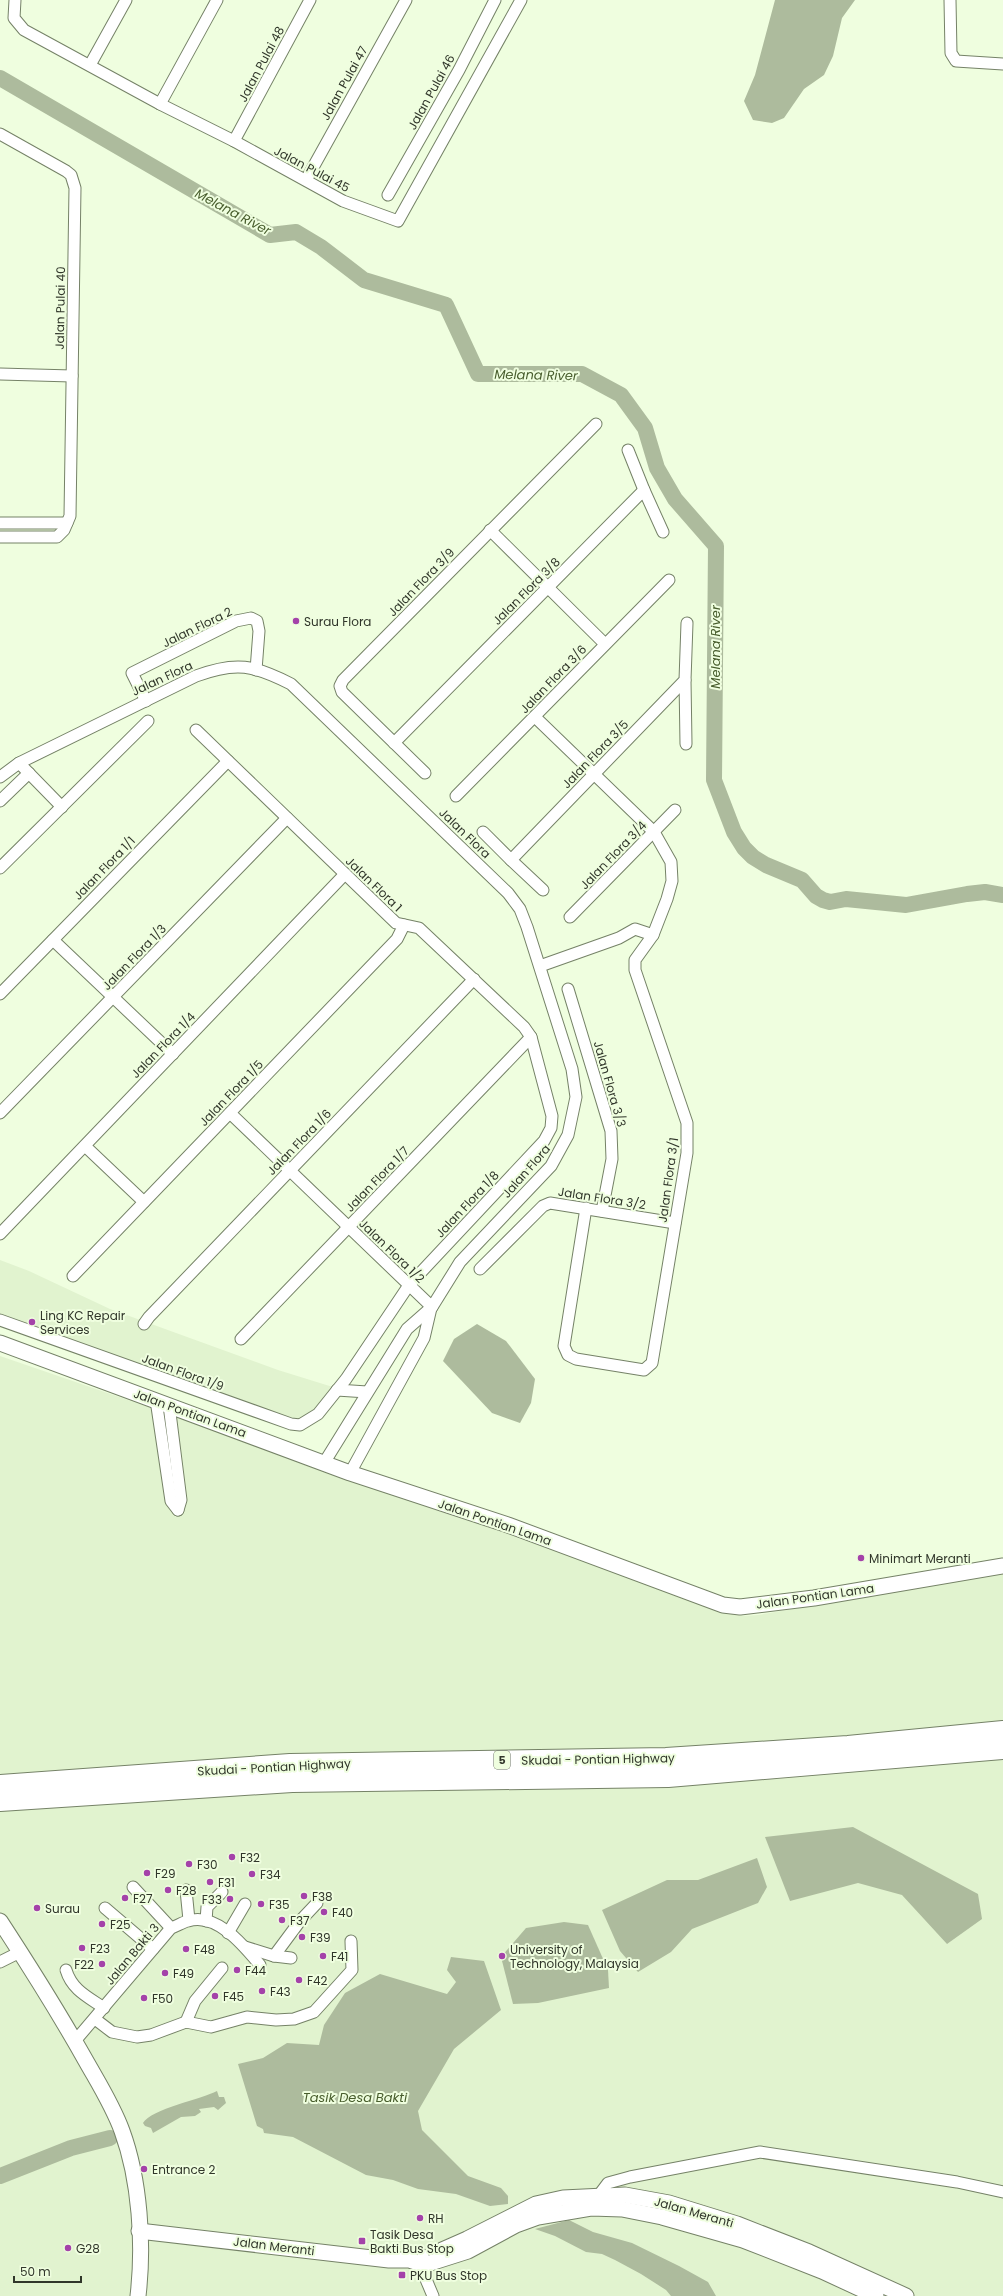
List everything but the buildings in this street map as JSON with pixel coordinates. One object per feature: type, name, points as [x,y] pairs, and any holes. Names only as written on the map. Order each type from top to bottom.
[{"type":"highway","name":"Skudai - Pontian Highway","points":[[0,1784],[290,1764],[666,1758],[848,1746],[1003,1731]]},
{"type":"highway","name":"Skudai - Pontian Highway","points":[[0,1801],[292,1782],[668,1777],[1003,1749]]},
{"type":"street","name":"Jalan Pulai 45","points":[[16,0],[14,18],[24,30],[160,104],[234,141],[342,201],[398,221],[521,0]]},
{"type":"street","points":[[90,65],[126,0]]},
{"type":"street","points":[[160,104],[217,0]]},
{"type":"street","name":"Jalan Pulai 48","points":[[234,141],[310,0]]},
{"type":"street","name":"Jalan Pulai 47","points":[[306,180],[406,0]]},
{"type":"street","name":"Jalan Pulai 46","points":[[388,195],[459,70],[495,0]]},
{"type":"street","points":[[950,0],[951,53],[956,61],[1003,64]]},
{"type":"street","name":"Jalan Pulai 40","points":[[0,134],[66,171],[71,175],[75,188],[70,516],[67,523]]},
{"type":"street","points":[[0,374],[72,376]]},
{"type":"street","points":[[596,424],[490,530],[605,644]]},
{"type":"street","points":[[628,450],[663,532]]},
{"type":"street","name":"Jalan Flora 3/8","points":[[394,743],[644,490]]},
{"type":"street","points":[[0,523],[67,523]]},
{"type":"street","points":[[0,537],[57,537],[67,523]]},
{"type":"street","name":"Jalan Flora 3/9","points":[[425,773],[342,692],[340,686],[343,680],[490,530]]},
{"type":"street","name":"Jalan Flora 3/6","points":[[456,796],[669,580]]},
{"type":"street","name":"Jalan Flora 2","points":[[146,700],[132,673],[236,621],[251,618],[257,621],[259,631],[256,670]]},
{"type":"street","points":[[686,744],[685,680],[688,623]]},
{"type":"street","name":"Jalan Flora","points":[[0,777],[19,763],[196,676],[220,667],[236,666],[272,674],[291,684],[508,893],[520,909],[540,966],[572,1069],[576,1097],[568,1135],[551,1166],[460,1262],[432,1307],[407,1329],[324,1463]]},
{"type":"street","name":"Jalan Flora 3/5","points":[[511,860],[685,680]]},
{"type":"street","name":"Jalan Flora 3/1","points":[[535,717],[654,832],[672,868],[672,881],[667,899],[652,935],[635,960],[635,970],[687,1123],[687,1153],[652,1363],[644,1370],[576,1359],[568,1355],[564,1346],[586,1208]]},
{"type":"street","points":[[0,868],[148,721]]},
{"type":"street","name":"Jalan Flora 1","points":[[196,730],[396,923],[419,928],[524,1028],[531,1037],[552,1116],[550,1128],[544,1141]]},
{"type":"street","name":"Jalan Flora 1/1","points":[[0,994],[228,761]]},
{"type":"street","points":[[19,763],[62,806]]},
{"type":"street","points":[[0,801],[29,773]]},
{"type":"street","name":"Jalan Flora 3/4","points":[[570,917],[675,810]]},
{"type":"street","name":"Jalan Flora 1/3","points":[[0,1113],[287,818]]},
{"type":"street","points":[[483,832],[543,890]]},
{"type":"street","name":"Jalan Flora 1/4","points":[[0,1234],[345,874]]},
{"type":"street","name":"Jalan Flora 1/5","points":[[73,1276],[397,939],[404,925]]},
{"type":"street","points":[[540,966],[619,938],[636,929],[652,935]]},
{"type":"street","points":[[53,940],[173,1054]]},
{"type":"street","name":"Jalan Flora 1/6","points":[[144,1324],[290,1170],[474,980]]},
{"type":"street","name":"Jalan Flora 3/3","points":[[568,989],[611,1131],[612,1159],[602,1211]]},
{"type":"street","name":"Jalan Flora 1/7","points":[[241,1338],[531,1037]]},
{"type":"street","name":"Jalan Flora 1/2","points":[[230,1113],[432,1307]]},
{"type":"street","name":"Jalan Flora 1/8","points":[[342,1391],[409,1285],[544,1141]]},
{"type":"street","points":[[85,1146],[144,1202]]},
{"type":"street","name":"Jalan Flora 3/2","points":[[480,1269],[543,1206],[550,1202],[675,1223]]},
{"type":"street","name":"Jalan Flora","points":[[350,1473],[424,1338],[432,1307]]},
{"type":"street","name":"Jalan Flora 1/9","points":[[0,1320],[291,1424],[300,1425],[318,1414],[342,1391]]},
{"type":"street","name":"Jalan Pontian Lama","points":[[0,1343],[350,1473],[508,1525],[723,1606],[740,1607],[814,1598],[1003,1566]]},
{"type":"street","points":[[342,1391],[367,1392]]},
{"type":"street","points":[[342,1391],[352,1401],[351,1418]]},
{"type":"street","points":[[162,1403],[180,1500],[178,1510],[172,1501],[162,1403]]},
{"type":"street","points":[[133,1887],[171,1928]]},
{"type":"street","points":[[186,1890],[190,1920]]},
{"type":"street","points":[[206,1921],[207,1908],[222,1892]]},
{"type":"street","points":[[228,1933],[245,1904]]},
{"type":"street","points":[[274,1956],[300,1921],[317,1904]]},
{"type":"street","points":[[105,1908],[153,1950]]},
{"type":"street","name":"Jalan Bakti 3","points":[[74,2041],[95,2019],[171,1928],[190,1920],[206,1921],[220,1926],[244,1947],[260,1965]]},
{"type":"street","points":[[0,1921],[74,2041],[117,2117],[128,2150],[136,2183],[139,2231],[138,2296]]},
{"type":"street","points":[[95,2019],[112,2032],[137,2037],[151,2036],[186,2022],[211,2027],[247,2017],[276,2020],[294,2019],[314,2012],[352,1970],[351,1941]]},
{"type":"street","points":[[244,1947],[274,1956],[291,1958]]},
{"type":"street","points":[[0,1962],[20,1952]]},
{"type":"street","points":[[186,2022],[195,2001],[222,1968]]},
{"type":"street","points":[[66,1970],[69,1980],[77,1990],[104,2008]]},
{"type":"street","points":[[599,2196],[608,2184],[630,2177],[760,2152],[957,2182],[1003,2192]]},
{"type":"street","name":"Jalan Meranti","points":[[423,2260],[530,2206],[563,2198],[625,2195],[658,2200],[737,2224],[809,2252],[906,2296]]},
{"type":"street","name":"Jalan Meranti","points":[[139,2231],[409,2260],[423,2260],[468,2251],[516,2225],[538,2217],[591,2208],[622,2209],[662,2217],[743,2240],[822,2271],[876,2296]]},
{"type":"street","points":[[423,2260],[428,2286],[434,2296]]},
{"type":"shaded area","points":[[0,1260],[29,1271],[110,1309],[278,1370],[336,1388],[301,1428],[0,1323]]},
{"type":"shaded area","name":"University of Technology, Malaysia","points":[[0,1356],[547,1544],[723,1612],[743,1616],[758,1615],[1003,1573],[1003,2296],[0,2296]]},
{"type":"water","points":[[775,0],[855,0],[842,18],[833,56],[824,75],[804,89],[784,118],[772,123],[753,120],[744,101],[755,75]]},
{"type":"water","points":[[477,1324],[506,1341],[535,1379],[531,1403],[520,1423],[492,1413],[443,1361],[454,1339]]},
{"type":"water","points":[[853,1827],[978,1894],[982,1919],[947,1944],[902,1895],[858,1883],[790,1901],[765,1837]]},
{"type":"water","points":[[757,1858],[767,1887],[758,1903],[692,1929],[671,1952],[638,1972],[620,1951],[602,1910],[667,1880],[698,1880]]},
{"type":"water","points":[[564,1922],[588,1925],[608,1970],[609,1988],[538,2003],[513,2004],[501,1957],[526,1928]]},
{"type":"water","name":"Tasik Desa Bakti","points":[[451,1957],[484,1961],[501,2010],[454,2049],[418,2111],[422,2130],[468,2176],[501,2188],[508,2196],[508,2204],[490,2206],[456,2194],[418,2189],[393,2180],[366,2175],[293,2137],[264,2133],[263,2129],[257,2126],[238,2064],[263,2058],[287,2043],[319,2045],[324,2025],[345,1993],[380,1974],[447,1994],[456,1982],[447,1970]]},
{"type":"water","points":[[217,2091],[219,2097],[224,2097],[226,2103],[218,2110],[214,2107],[199,2109],[201,2112],[195,2116],[181,2117],[153,2133],[151,2128],[145,2126],[143,2123],[156,2113]]},
{"type":"water","points":[[569,2220],[593,2232],[632,2243],[679,2266],[708,2282],[716,2296],[671,2296],[666,2290],[615,2260],[602,2254],[586,2252],[555,2236],[535,2229]]},
{"type":"waterway","name":"Melana River","points":[[0,78],[270,235],[296,232],[321,247],[364,280],[446,305],[478,374],[582,374],[621,395],[645,428],[657,468],[675,499],[716,546],[714,780],[734,832],[744,848],[753,857],[766,865],[802,880],[816,896],[830,902],[846,899],[906,905],[985,892],[1003,895]]},
{"type":"waterway","points":[[0,2176],[71,2148],[110,2138]]},
{"type":"place","name":"Surau Flora","points":[[296,621]]},
{"type":"place","name":"Ling KC Repair Services","points":[[32,1322]]},
{"type":"place","name":"Minimart Meranti","points":[[861,1558]]},
{"type":"place","name":"F32","points":[[232,1857]]},
{"type":"place","name":"F30","points":[[189,1864]]},
{"type":"place","name":"F29","points":[[147,1873]]},
{"type":"place","name":"F34","points":[[252,1874]]},
{"type":"place","name":"F31","points":[[210,1882]]},
{"type":"place","name":"F28","points":[[168,1890]]},
{"type":"place","name":"F38","points":[[304,1896]]},
{"type":"place","name":"F27","points":[[125,1898]]},
{"type":"place","name":"F33","points":[[230,1899]]},
{"type":"place","name":"F35","points":[[261,1904]]},
{"type":"place","name":"Surau","points":[[37,1908]]},
{"type":"place","name":"F40","points":[[324,1912]]},
{"type":"place","name":"F37","points":[[282,1920]]},
{"type":"place","name":"F25","points":[[102,1924]]},
{"type":"place","name":"F39","points":[[302,1937]]},
{"type":"place","name":"F23","points":[[82,1948]]},
{"type":"place","name":"F48","points":[[186,1949]]},
{"type":"place","name":"F41","points":[[323,1956]]},
{"type":"place","name":"University of Technology, Malaysia","points":[[502,1956]]},
{"type":"place","name":"F22","points":[[102,1964]]},
{"type":"place","name":"F44","points":[[237,1970]]},
{"type":"place","name":"F49","points":[[165,1973]]},
{"type":"place","name":"F42","points":[[299,1980]]},
{"type":"place","name":"F43","points":[[262,1991]]},
{"type":"place","name":"F45","points":[[215,1996]]},
{"type":"place","name":"F50","points":[[144,1998]]},
{"type":"place","name":"Entrance 2","points":[[144,2169]]},
{"type":"place","name":"RH","points":[[420,2218]]},
{"type":"place","name":"Tasik Desa Bakti Bus Stop","points":[[362,2241]]},
{"type":"place","name":"G28","points":[[68,2248]]},
{"type":"place","name":"PKU Bus Stop","points":[[402,2275]]}]
